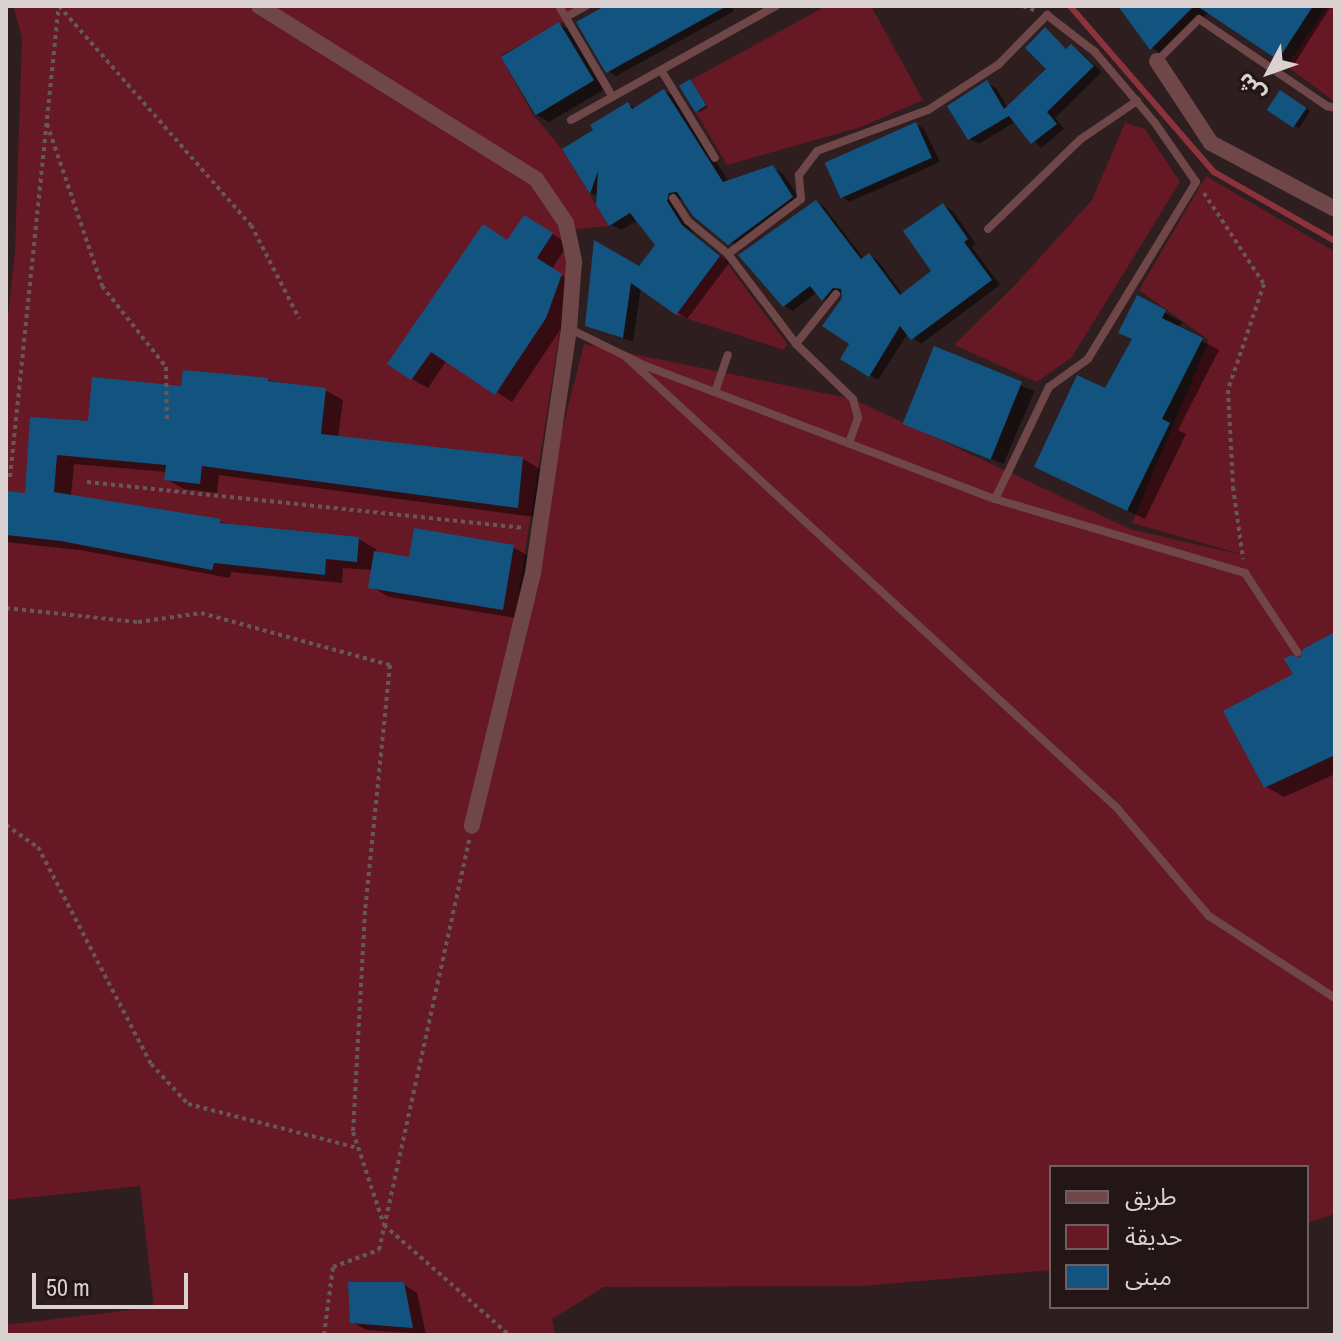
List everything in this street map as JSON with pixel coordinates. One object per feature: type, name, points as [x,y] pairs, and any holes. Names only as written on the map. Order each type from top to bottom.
[{"type":"street","points":[[259,6],[536,179],[566,223],[574,262],[569,329],[540,530],[533,573],[472,826]]},
{"type":"street","points":[[1157,61],[1211,143],[1335,209]]},
{"type":"lane","points":[[559,6],[612,96]]},
{"type":"lane","points":[[566,17],[586,6]]},
{"type":"lane","points":[[571,120],[776,6]]},
{"type":"lane","points":[[728,254],[801,199],[799,175],[817,151],[928,110],[999,64],[1047,15],[1095,52],[1137,101],[1196,182],[1088,359],[1049,387],[995,499]]},
{"type":"lane","points":[[1157,61],[1199,19],[1327,106],[1335,108]]},
{"type":"lane","points":[[661,70],[715,158]]},
{"type":"lane","points":[[988,229],[1081,139],[1137,101]]},
{"type":"lane","points":[[673,198],[688,221],[728,254],[796,344],[853,399],[858,418],[849,443]]},
{"type":"lane","points":[[796,344],[836,294]]},
{"type":"lane","points":[[569,329],[625,356],[715,392],[995,499],[1245,573],[1297,652]]},
{"type":"lane","points":[[715,392],[728,355]]},
{"type":"lane","points":[[625,356],[1117,808],[1209,916],[1335,998]]},
{"type":"path","points":[[10,477],[59,6]]},
{"type":"path","points":[[59,6],[251,225],[299,318]]},
{"type":"path","points":[[47,122],[102,286],[166,367],[167,419]]},
{"type":"path","points":[[1196,182],[1264,284],[1228,390],[1233,487],[1245,573]]},
{"type":"path","points":[[87,482],[540,530]]},
{"type":"path","points":[[6,608],[138,622],[201,613],[390,665],[365,911],[353,1132],[384,1225],[509,1335]]},
{"type":"path","points":[[6,825],[38,847],[151,1064],[188,1104],[358,1148]]},
{"type":"path","points":[[324,1335],[333,1267],[379,1250],[472,826]]},
{"type":"green space","points":[[13,6],[593,6],[500,56],[534,116],[562,149],[609,226],[576,229],[516,610],[584,344],[853,399],[1130,529],[1247,556],[1132,523],[1209,340],[1139,290],[1206,176],[1335,252],[1335,1214],[1309,1222],[1309,1165],[1049,1165],[1049,1270],[863,1286],[604,1287],[552,1319],[555,1335],[6,1335],[6,1325],[154,1307],[140,1186],[6,1200],[6,335],[15,251],[22,37]]},
{"type":"green space","points":[[826,6],[871,6],[923,100],[861,127],[727,165],[680,86]]},
{"type":"green space","points":[[1327,6],[1335,6],[1335,102],[1287,66]]},
{"type":"green space","points":[[1125,123],[1145,129],[1180,182],[1072,357],[1037,382],[954,345],[1015,285],[1092,200]]},
{"type":"green space","points":[[721,255],[787,344],[784,350],[676,315]]},
{"type":"building","points":[[605,6],[727,6],[606,73],[576,22]]},
{"type":"building","points":[[1118,6],[1194,6],[1150,50]]},
{"type":"building","points":[[1197,6],[1313,6],[1278,60]]},
{"type":"building","points":[[559,22],[594,80],[536,115],[501,57]]},
{"type":"building","points":[[1045,27],[1066,49],[1071,44],[1094,66],[1047,112],[1057,124],[1031,144],[1009,116],[968,140],[947,106],[987,80],[1004,109],[1046,69],[1025,48]]},
{"type":"building","points":[[690,79],[706,105],[695,112],[679,86]]},
{"type":"building","points":[[664,89],[723,182],[773,165],[793,197],[728,245],[693,216],[677,192],[669,193],[667,201],[682,225],[720,256],[676,315],[631,283],[623,338],[585,326],[594,240],[639,266],[655,245],[630,213],[609,226],[596,205],[598,171],[590,194],[562,149],[593,130],[590,125],[628,102],[632,109]]},
{"type":"building","points":[[1280,90],[1307,108],[1293,128],[1267,110]]},
{"type":"building","points":[[916,122],[932,158],[841,198],[825,163]]},
{"type":"building","points":[[816,200],[861,259],[869,253],[900,295],[931,271],[903,231],[943,203],[968,239],[964,242],[992,280],[911,340],[900,326],[869,377],[840,359],[849,344],[822,326],[842,298],[841,289],[833,288],[822,301],[810,286],[783,307],[738,255]]},
{"type":"building","points":[[524,215],[553,233],[537,258],[562,274],[546,318],[495,395],[431,352],[411,380],[387,364],[483,224],[507,240]]},
{"type":"building","points":[[1137,295],[1166,310],[1162,318],[1203,338],[1162,419],[1170,423],[1127,511],[1034,467],[1077,375],[1105,388],[1132,339],[1118,333]]},
{"type":"building","points":[[934,346],[1022,382],[991,459],[903,424]]},
{"type":"building","points":[[183,370],[268,378],[268,381],[326,388],[321,434],[523,457],[518,508],[202,466],[200,484],[164,480],[166,465],[57,455],[54,492],[221,519],[220,523],[359,537],[357,562],[326,559],[325,575],[214,563],[212,570],[61,541],[6,535],[6,491],[25,493],[30,417],[88,421],[92,377],[181,386]]},
{"type":"building","points":[[414,528],[514,545],[503,610],[368,588],[374,551],[409,557]]},
{"type":"building","points":[[1335,632],[1335,755],[1264,788],[1223,711],[1293,674],[1284,659],[1291,655],[1300,658],[1303,649]]},
{"type":"building","points":[[348,1282],[404,1282],[413,1328],[350,1323]]},
{"type":"waterway","points":[[1070,6],[1214,172],[1335,241]]}]
